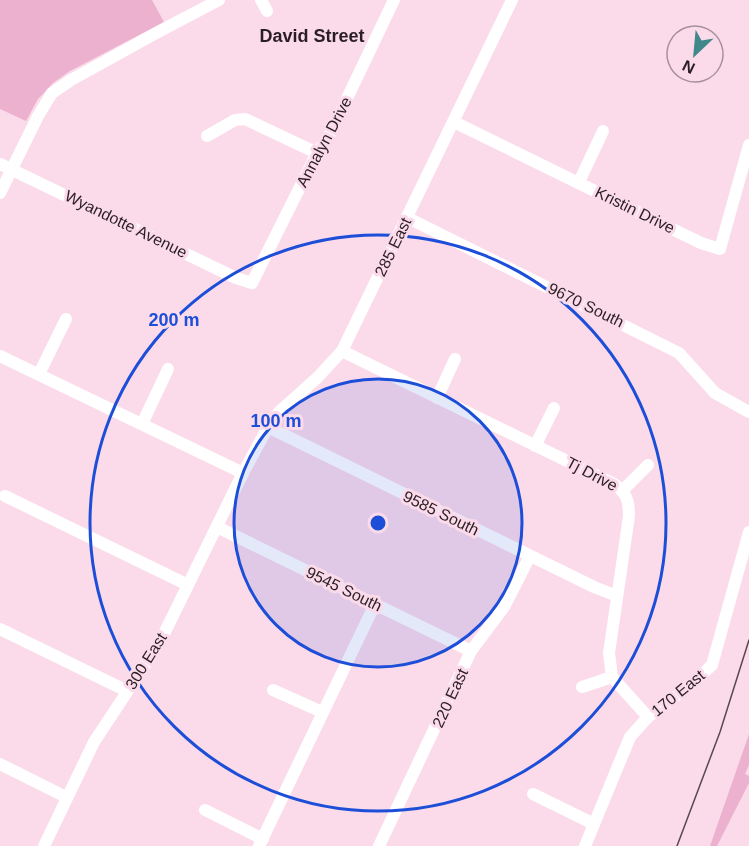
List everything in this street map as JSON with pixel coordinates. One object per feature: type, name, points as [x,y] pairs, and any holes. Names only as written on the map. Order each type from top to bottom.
[{"type":"street","points":[[0,193],[6,167],[52,93],[71,80],[219,0]]},
{"type":"street","name":"Annalyn Drive","points":[[252,283],[317,153],[330,134],[394,0]]},
{"type":"street","name":"285 East","points":[[243,473],[268,427],[279,412],[342,351],[512,0]]},
{"type":"street","points":[[207,136],[235,120],[245,119],[317,153]]},
{"type":"street","name":"Kristin Drive","points":[[454,122],[701,243],[720,249],[749,145]]},
{"type":"street","points":[[579,182],[603,130]]},
{"type":"street","name":"Wyandotte Avenue","points":[[6,167],[236,278],[252,283]]},
{"type":"street","name":"9670 South","points":[[408,218],[679,353],[715,393],[749,412]]},
{"type":"street","points":[[39,374],[66,319]]},
{"type":"street","name":"Tj Drive","points":[[342,351],[623,490],[629,500],[629,516],[609,653],[612,677]]},
{"type":"street","points":[[0,356],[243,473]]},
{"type":"street","points":[[437,398],[455,359]]},
{"type":"street","points":[[142,424],[168,369]]},
{"type":"street","points":[[535,446],[554,408]]},
{"type":"street","name":"9585 South","points":[[268,427],[594,587],[617,596]]},
{"type":"street","points":[[623,490],[648,465]]},
{"type":"street","name":"300 East","points":[[44,846],[94,742],[160,642],[243,473]]},
{"type":"street","points":[[6,496],[188,585]]},
{"type":"street","name":"9545 South","points":[[217,527],[471,651]]},
{"type":"street","name":"170 East","points":[[585,846],[630,736],[648,717],[693,684],[712,665],[749,532]]},
{"type":"street","name":"220 East","points":[[379,846],[471,651],[504,607],[530,556]]},
{"type":"street","points":[[204,810],[261,843],[375,604]]},
{"type":"street","points":[[0,629],[127,691]]},
{"type":"street","points":[[582,687],[612,677],[648,717]]},
{"type":"street","points":[[273,690],[322,712]]},
{"type":"street","points":[[0,764],[66,797]]},
{"type":"street","points":[[533,794],[594,824]]},
{"type":"shaded area","points":[[0,0],[152,0],[164,22],[70,71],[53,83],[38,99],[26,121],[0,109]]},
{"type":"shaded area","points":[[749,734],[749,765],[745,774],[749,776],[749,783],[717,846],[710,846]]},
{"type":"tram line","points":[[677,846],[720,732],[749,640]]},
{"type":"district","name":"David Street","points":[[312,36]]}]
